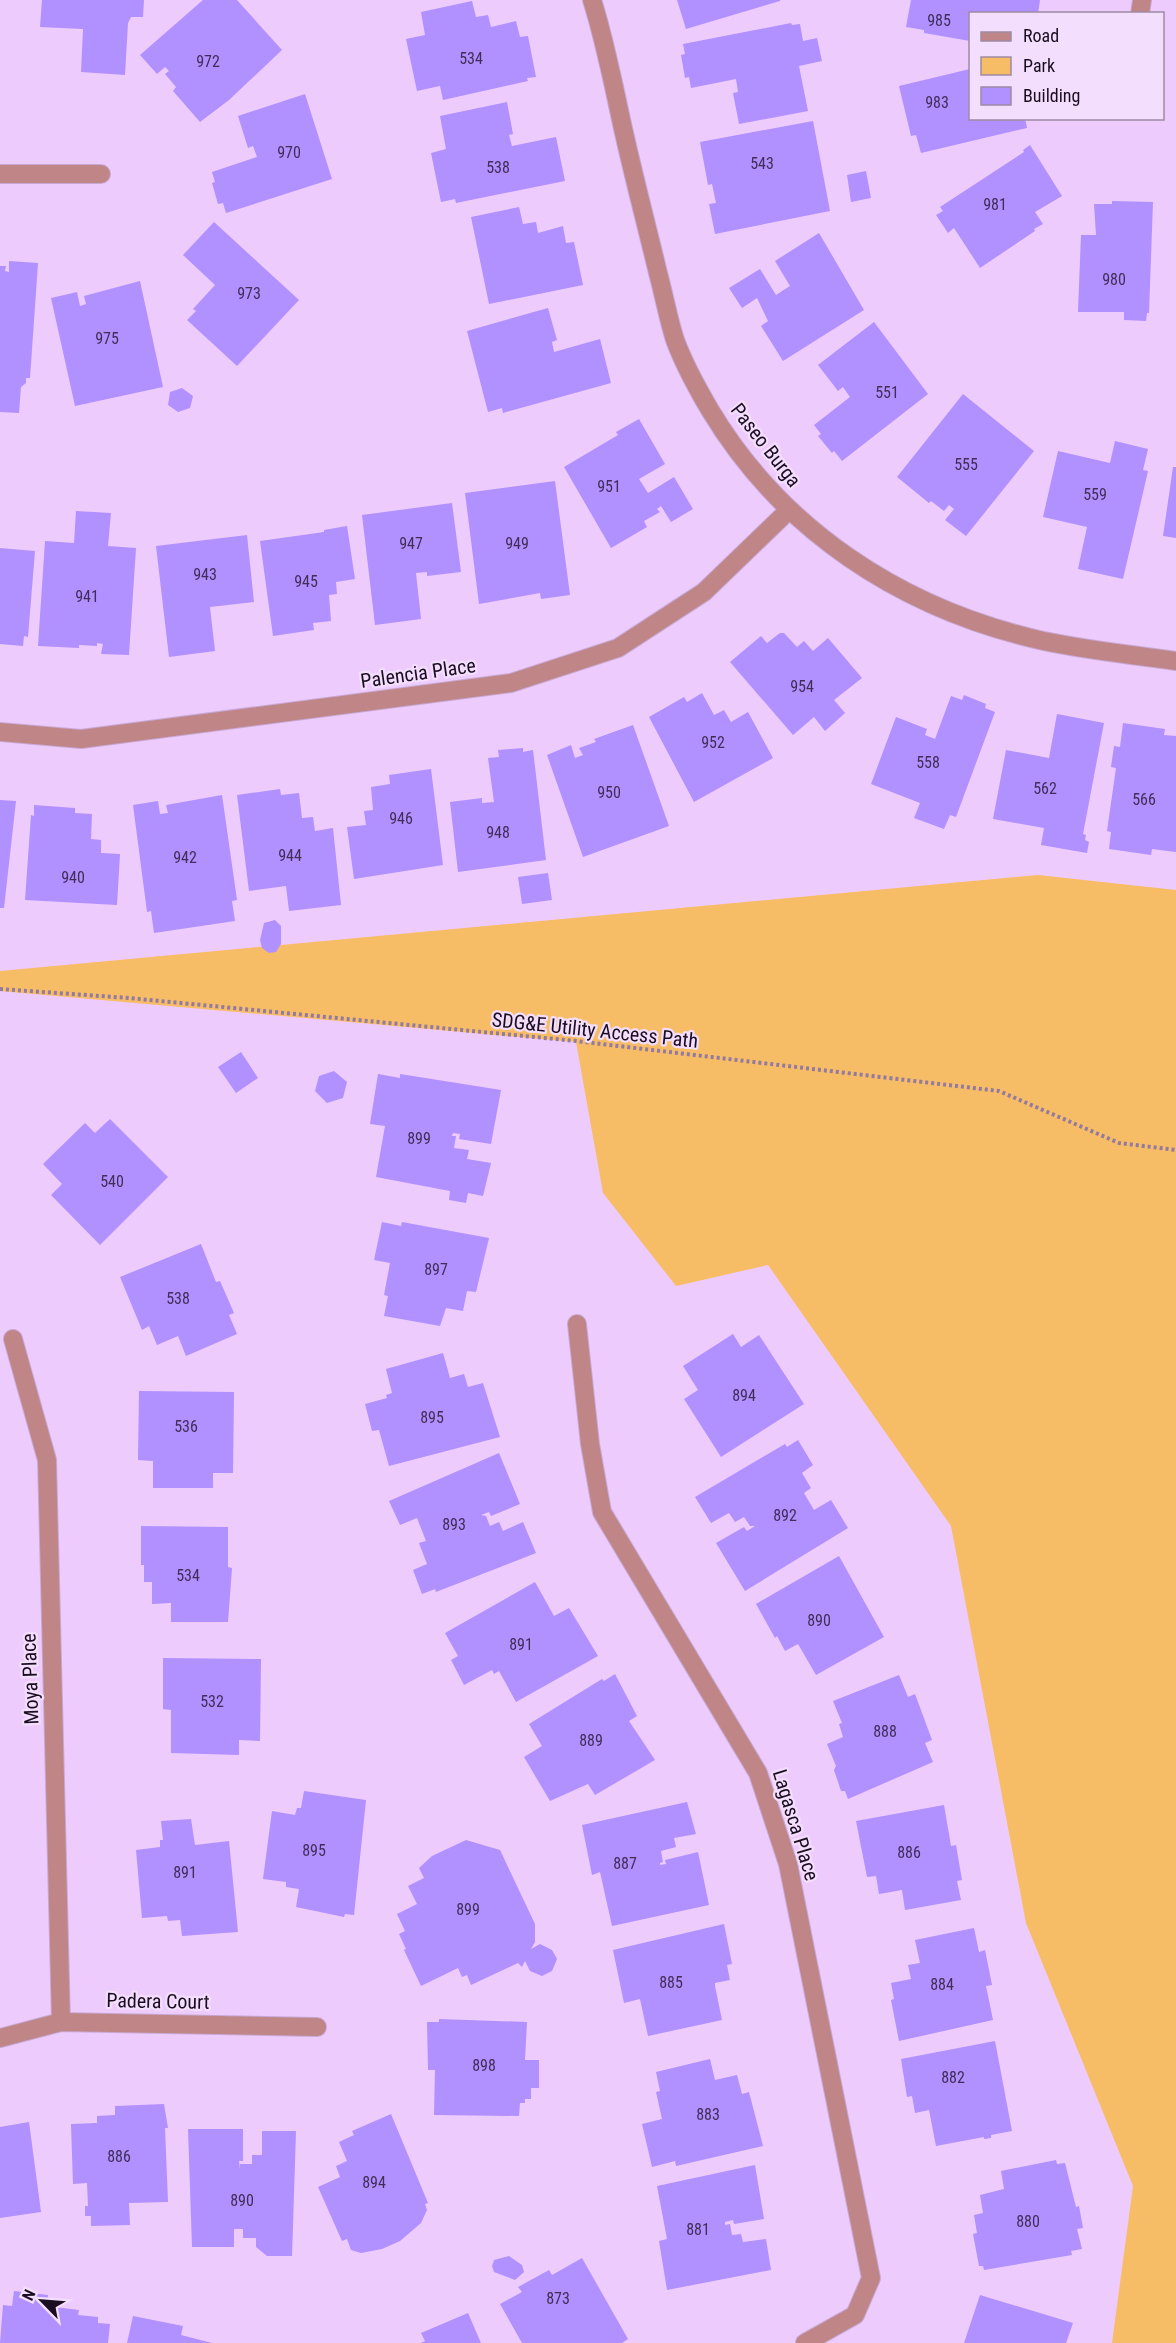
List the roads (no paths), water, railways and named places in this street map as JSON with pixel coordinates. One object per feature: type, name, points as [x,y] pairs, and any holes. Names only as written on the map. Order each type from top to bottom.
[{"type":"street","name":"Paseo Burga","points":[[592,0],[604,39],[675,340],[696,387],[723,431],[754,472],[789,510],[828,544],[890,585],[966,619],[1036,640],[1176,661]]},
{"type":"street","points":[[0,174],[101,174]]},
{"type":"street","name":"Palencia Place","points":[[0,732],[81,739],[511,683],[618,648],[704,592],[789,510]]},
{"type":"street","name":"Lagasca Place","points":[[577,1324],[590,1444],[602,1512],[758,1773],[788,1864],[871,2277],[855,2315],[805,2343]]},
{"type":"street","name":"Moya Place","points":[[13,1339],[47,1460],[61,2022]]},
{"type":"street","name":"Padera Court","points":[[0,2038],[61,2022],[317,2027]]}]
